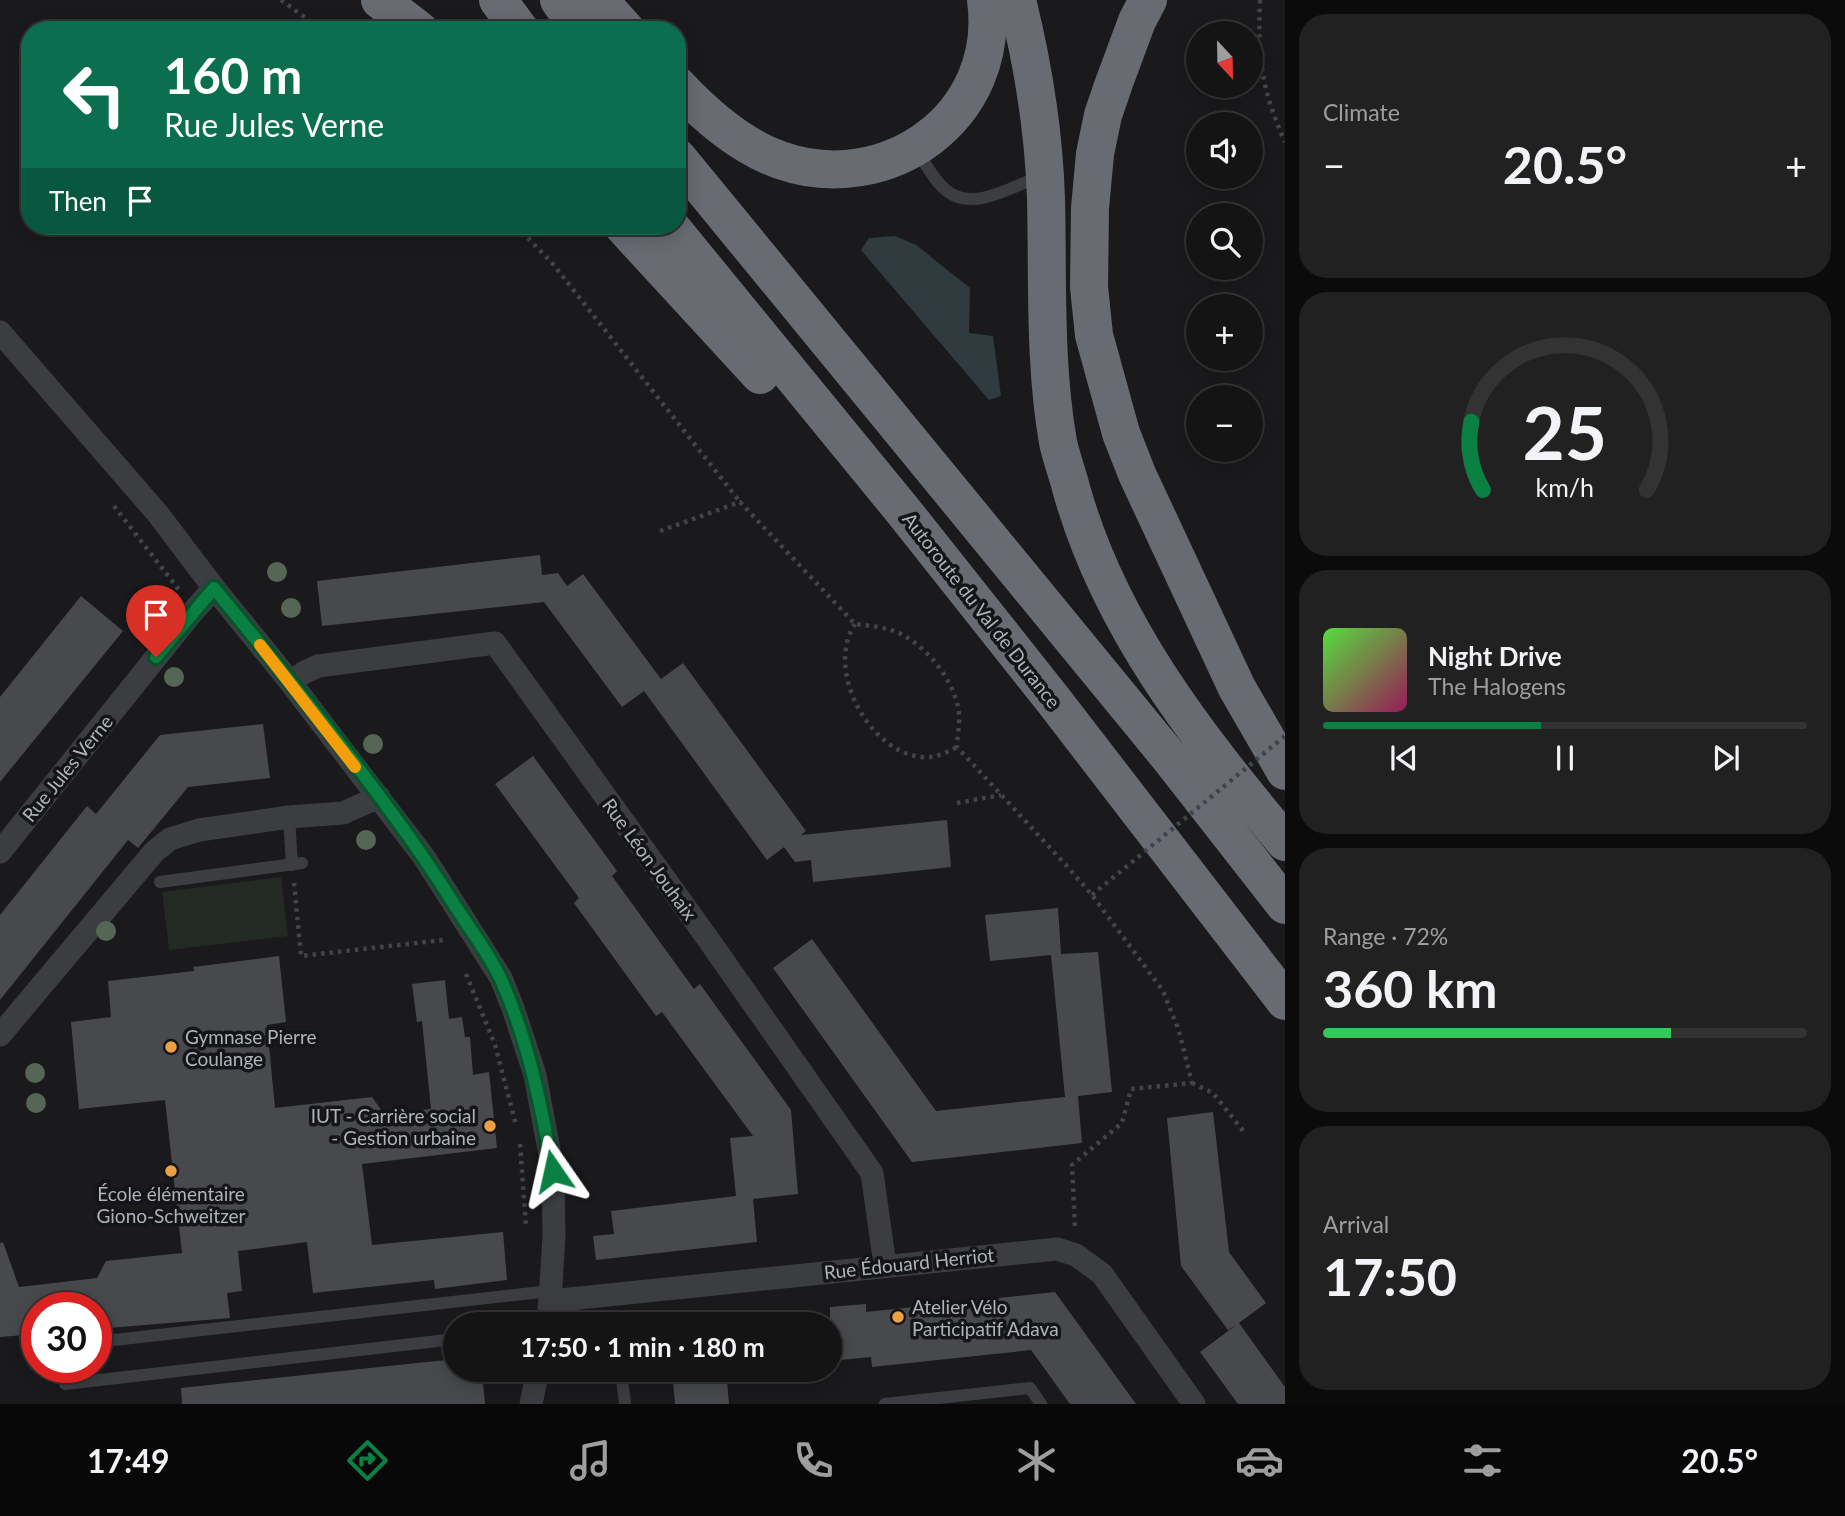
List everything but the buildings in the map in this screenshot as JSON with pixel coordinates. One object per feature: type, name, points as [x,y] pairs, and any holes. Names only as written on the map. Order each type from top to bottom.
[{"type":"highway","points":[[380,0],[407,21]]},
{"type":"highway","points":[[498,0],[513,21]]},
{"type":"highway","points":[[559,0],[574,21]]},
{"type":"highway","points":[[599,0],[618,21]]},
{"type":"highway","points":[[686,94],[728,131],[780,160],[833,170],[882,162],[915,148],[945,126],[959,110],[975,82],[988,37],[986,0]]},
{"type":"highway","points":[[1017,0],[1034,78],[1044,174],[1049,361],[1058,443],[1075,503],[1094,559],[1128,626],[1167,690],[1218,761],[1285,842]]},
{"type":"highway","points":[[1148,0],[1114,83],[1095,154],[1090,208],[1089,287],[1094,335],[1121,433],[1137,474],[1237,688],[1285,771]]},
{"type":"highway","points":[[686,168],[1170,758],[1285,905]]},
{"type":"highway","points":[[631,235],[754,369],[863,494],[1054,701]]},
{"type":"highway","name":"Autoroute du Val de Durance","points":[[677,235],[905,512],[1285,1001]]},
{"type":"street","points":[[0,332],[158,514],[291,683],[424,857],[501,978],[535,1075],[553,1171],[554,1236],[548,1312]]},
{"type":"street","name":"Rue Jules Verne","points":[[0,852],[214,588]]},
{"type":"street","name":"Rue Léon Jouhaix","points":[[291,683],[318,666],[495,643],[716,950],[872,1173],[884,1265]]},
{"type":"street","points":[[0,1035],[154,852],[170,839],[199,830],[289,817],[342,813],[379,797]]},
{"type":"street","name":"Rue Édouard Herriot","points":[[550,1296],[1057,1248],[1076,1255],[1102,1274],[1194,1404]]},
{"type":"street","points":[[531,1404],[536,1382]]},
{"type":"lane","points":[[915,148],[936,180],[947,191],[966,200],[984,198],[1044,174]]},
{"type":"lane","points":[[160,881],[297,864],[289,817]]},
{"type":"lane","points":[[112,1340],[550,1296]]},
{"type":"lane","points":[[65,1384],[443,1340]]},
{"type":"lane","points":[[622,1382],[625,1404]]},
{"type":"lane","points":[[885,1404],[1030,1388],[1041,1404]]},
{"type":"path","points":[[281,0],[310,21]]},
{"type":"path","points":[[1260,0],[1258,52],[1264,85],[1285,142]]},
{"type":"path","points":[[525,235],[553,264],[740,502],[855,624],[880,626],[903,635],[944,674],[959,715],[957,747],[1091,895],[1163,991],[1179,1031],[1192,1083]]},
{"type":"path","points":[[660,531],[740,502]]},
{"type":"path","points":[[855,624],[849,633],[845,665],[855,703],[866,719],[883,738],[903,752],[922,758],[938,756],[957,747]]},
{"type":"path","points":[[1091,895],[1285,736]]},
{"type":"path","points":[[957,803],[1000,795]]},
{"type":"path","points":[[297,864],[301,956],[446,940],[443,929]]},
{"type":"path","points":[[465,972],[495,1045],[516,1128]]},
{"type":"path","points":[[1076,1255],[1072,1165],[1122,1124],[1131,1090],[1192,1083],[1213,1093],[1244,1132]]},
{"type":"path","points":[[519,1139],[527,1237]]},
{"type":"shaded area","points":[[895,236],[916,245],[970,288],[969,333],[993,336],[1001,396],[989,400],[861,250],[869,238]]},
{"type":"shaded area","points":[[281,877],[288,936],[169,950],[162,892]]},
{"type":"slow traffic","points":[[260,645],[355,767]]},
{"type":"place","name":"Gymnase Pierre Coulange","points":[[171,1047]]},
{"type":"place","name":"IUT - Carrière social - Gestion urbaine","points":[[490,1126]]},
{"type":"place","name":"École élémentaire Giono-Schweitzer","points":[[171,1171]]},
{"type":"place","name":"Atelier Vélo Participatif Adava","points":[[898,1317]]},
{"type":"route","points":[[156,657],[214,588],[291,683],[424,857],[501,978],[535,1075],[553,1171]]}]
